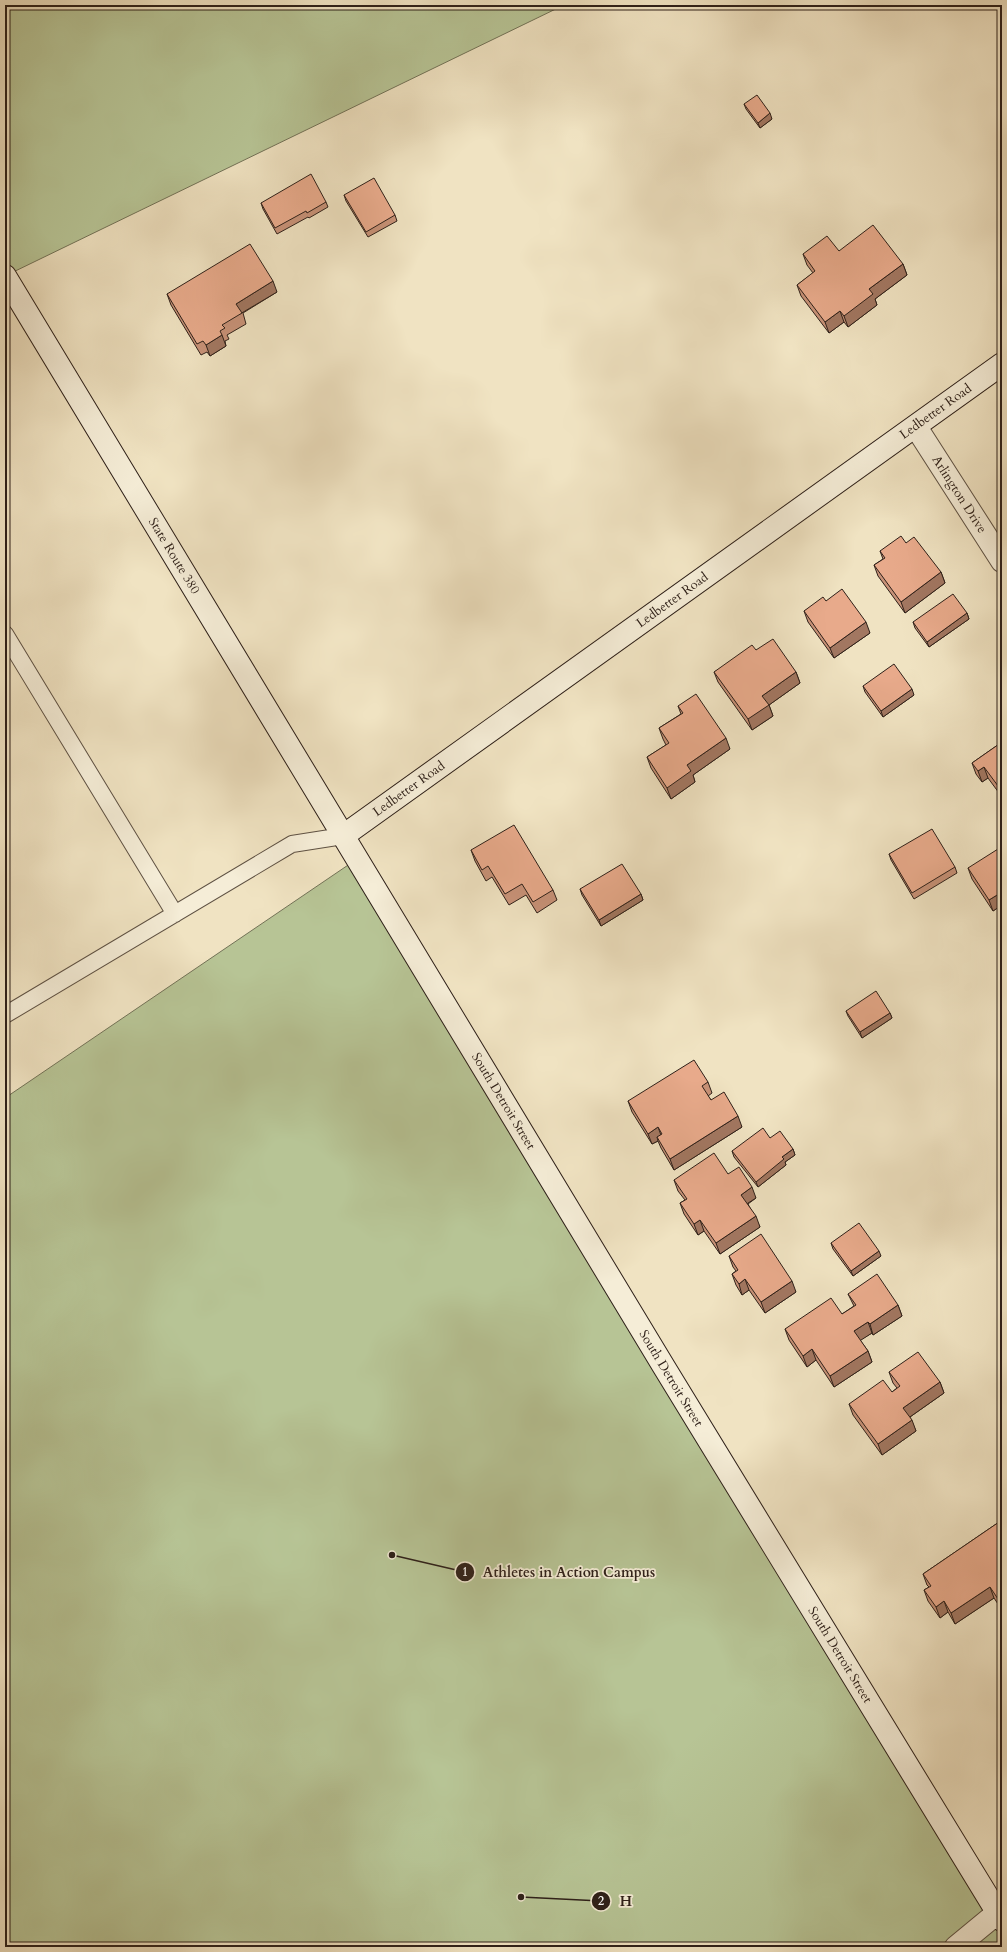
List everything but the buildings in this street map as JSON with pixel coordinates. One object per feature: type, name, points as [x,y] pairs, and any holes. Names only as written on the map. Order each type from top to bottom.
[{"type":"main road","name":"State Route 380","points":[[5,276],[343,836]]},
{"type":"main road","name":"Ledbetter Road","points":[[343,836],[1002,364]]},
{"type":"main road","name":"Arlington Drive","points":[[916,427],[1002,561]]},
{"type":"main road","name":"South Detroit Street","points":[[343,836],[1000,1913]]},
{"type":"main road","points":[[956,1947],[1000,1913]]},
{"type":"lane","points":[[5,634],[175,914]]},
{"type":"lane","points":[[5,1015],[292,844],[343,836]]},
{"type":"green space","points":[[5,5],[564,5],[5,276]]},
{"type":"green space","points":[[357,859],[1002,1920],[1002,1947],[5,1947],[5,1098]]},
{"type":"place","name":"Athletes in Action Campus","points":[[392,1555]]},
{"type":"place","name":"H","points":[[521,1897]]}]
